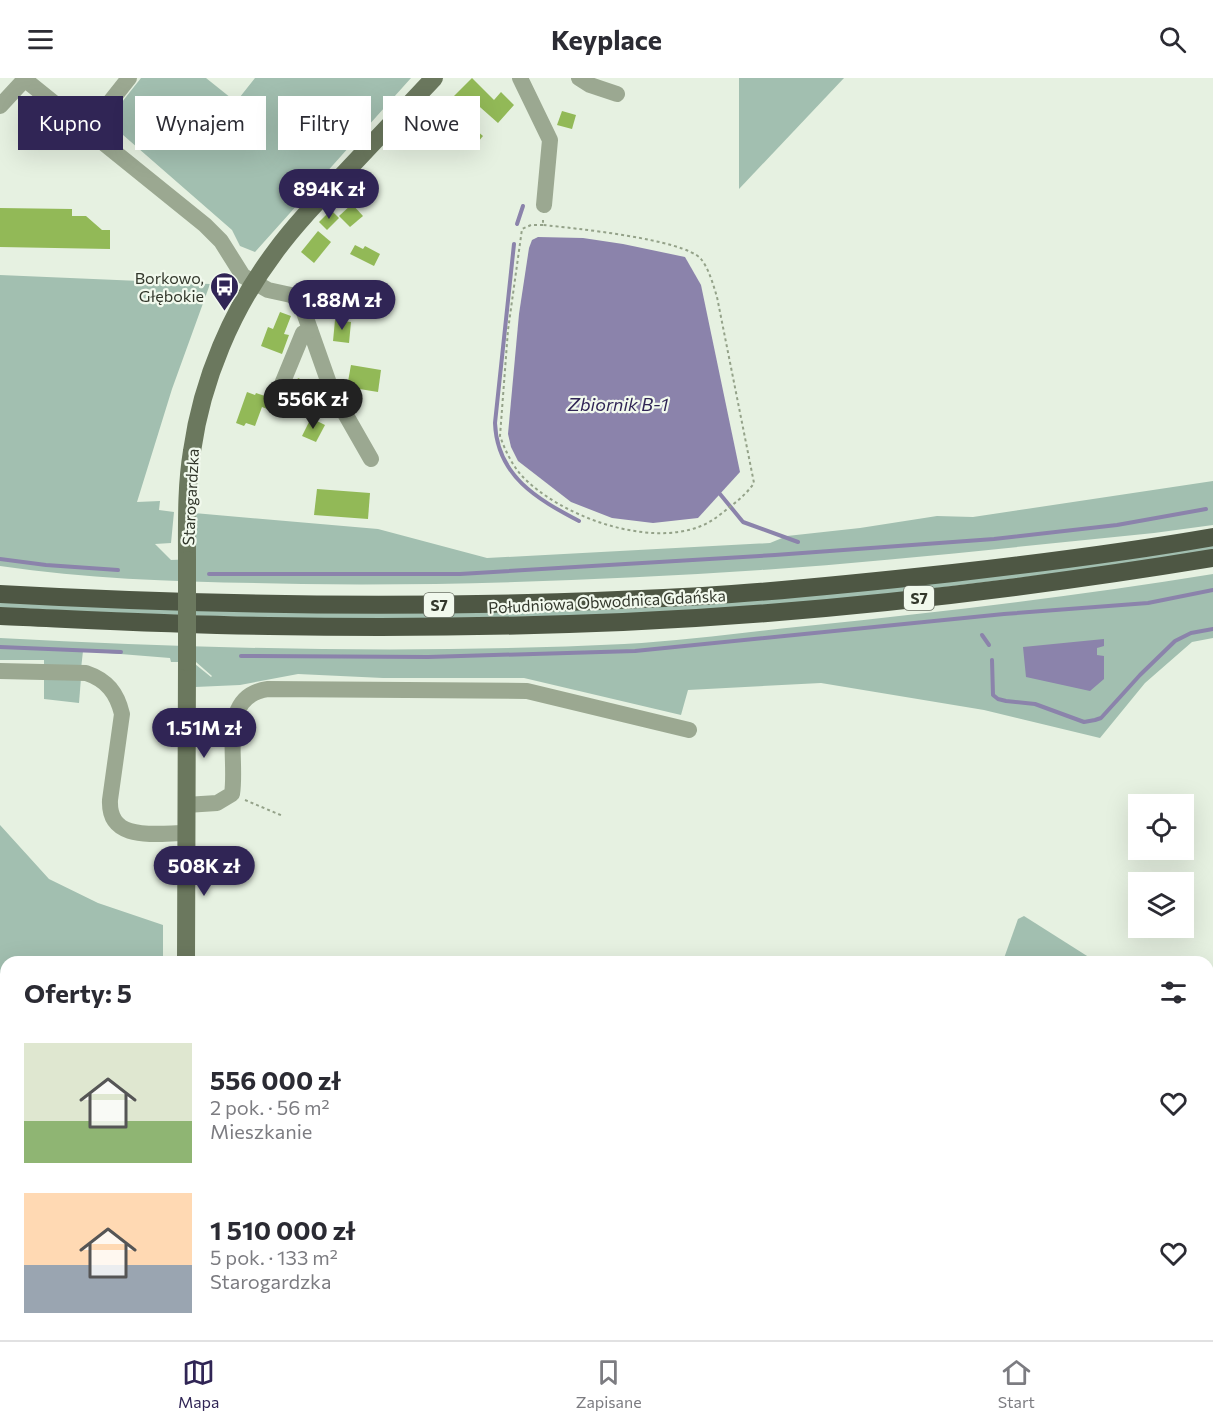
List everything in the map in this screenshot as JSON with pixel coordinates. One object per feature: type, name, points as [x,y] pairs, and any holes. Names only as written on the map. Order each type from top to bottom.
[{"type":"highway","name":"Południowa Obwodnica Gdańska","points":[[0,594],[270,604],[559,603],[856,584],[1033,564],[1213,537]]},
{"type":"highway","name":"Południowa Obwodnica Gdańska","points":[[0,616],[254,626],[343,627],[624,622],[787,611],[935,596],[1059,582],[1213,558]]},
{"type":"highway","points":[[0,586],[22,596]]},
{"type":"main road","name":"Starogardzka","points":[[186,956],[188,482],[198,419],[209,379],[225,338],[255,282],[276,250],[311,209],[434,78]]},
{"type":"street","points":[[115,96],[129,78]]},
{"type":"street","points":[[520,78],[550,140],[544,205]]},
{"type":"street","points":[[579,78],[590,86],[617,94]]},
{"type":"street","points":[[0,106],[24,79],[45,96]]},
{"type":"street","points":[[111,150],[205,225],[221,241],[243,276],[268,290],[291,295],[300,301],[331,389],[371,459]]},
{"type":"street","points":[[282,384],[303,333],[310,330]]},
{"type":"street","points":[[0,671],[86,673],[107,684],[119,702],[122,714],[110,800],[113,820],[128,832],[186,833]]},
{"type":"street","points":[[186,805],[217,803],[232,794],[234,714],[239,704],[256,690],[527,692],[689,730]]},
{"type":"path","points":[[543,225],[544,205]]},
{"type":"path","points":[[531,225],[543,225],[624,235],[661,243],[700,257],[709,273],[717,297],[754,483],[726,510],[702,526],[688,530],[647,532],[598,523],[564,508],[522,477],[513,464],[500,436],[515,273],[522,229],[531,225]]},
{"type":"path","points":[[232,794],[283,816]]},
{"type":"green space","points":[[141,78],[206,78],[228,96],[135,96],[135,145],[123,135],[123,101]]},
{"type":"green space","points":[[255,78],[411,78],[395,96],[383,96],[383,109],[371,123],[371,96],[278,96],[278,150],[346,150],[255,252],[240,246],[232,230],[140,150],[266,150],[266,96],[241,96]]},
{"type":"green space","points":[[739,78],[844,78],[739,189]]},
{"type":"green space","points":[[0,275],[210,284],[172,389],[137,502],[160,501],[159,510],[174,512],[171,543],[155,544],[171,560],[195,559],[194,513],[378,529],[487,558],[770,543],[787,536],[937,516],[973,517],[1213,481],[1213,525],[908,558],[761,570],[532,582],[302,584],[188,581],[75,575],[0,566]]},
{"type":"green space","points":[[1213,543],[1213,552],[847,599],[626,615],[329,620],[0,609],[0,601],[477,612]]},
{"type":"green space","points":[[1213,574],[1213,638],[1192,642],[1145,683],[1100,738],[984,710],[821,683],[688,690],[681,715],[524,678],[383,678],[298,674],[240,685],[195,687],[195,664],[212,676],[196,662],[171,662],[170,658],[83,651],[81,669],[44,669],[44,660],[0,660],[0,638],[312,649],[468,649],[647,643],[959,609]]},
{"type":"green space","points":[[44,677],[81,678],[79,703],[44,699]]},
{"type":"green space","points":[[0,825],[49,879],[98,903],[163,925],[163,956],[0,956]]},
{"type":"green space","points":[[1024,916],[1087,956],[1005,956],[1018,919]]},
{"type":"water","name":"Zbiornik B-1","points":[[538,237],[583,238],[685,257],[701,285],[740,472],[698,518],[653,523],[612,518],[571,502],[518,461],[508,434],[519,314],[529,248],[532,240]]},
{"type":"water","points":[[1104,639],[1104,646],[1097,648],[1097,655],[1104,656],[1104,679],[1090,691],[1026,677],[1023,647]]},
{"type":"building","points":[[472,78],[494,100],[501,92],[514,105],[498,123],[480,107],[480,96],[454,96]]},
{"type":"building","points":[[562,111],[576,115],[572,129],[557,125]]},
{"type":"building","points":[[352,204],[363,216],[350,227],[339,216]]},
{"type":"building","points":[[0,208],[72,209],[72,216],[86,216],[102,230],[110,230],[110,249],[0,247]]},
{"type":"building","points":[[331,210],[339,218],[327,230],[319,222]]},
{"type":"building","points":[[318,231],[331,242],[314,263],[301,252]]},
{"type":"building","points":[[355,245],[363,249],[365,246],[380,254],[374,266],[350,254]]},
{"type":"building","points":[[280,312],[291,316],[284,334],[289,335],[282,354],[261,346],[268,327],[273,329]]},
{"type":"building","points":[[335,320],[351,322],[349,343],[333,341]]},
{"type":"building","points":[[351,365],[381,370],[378,392],[347,387]]},
{"type":"building","points":[[298,378],[311,384],[308,390],[313,392],[307,404],[290,396]]},
{"type":"building","points":[[247,392],[274,399],[270,410],[262,407],[255,426],[236,423]]},
{"type":"building","points":[[311,418],[325,425],[316,442],[302,436]]},
{"type":"building","points":[[317,489],[370,493],[368,519],[314,515]]},
{"type":"waterway","points":[[517,224],[523,206]]},
{"type":"waterway","points":[[514,244],[495,423],[497,442],[503,458],[522,484],[548,504],[579,521]]},
{"type":"waterway","points":[[720,494],[743,522],[798,542]]},
{"type":"waterway","points":[[209,574],[460,574],[775,555],[994,539],[1117,525],[1206,509]]},
{"type":"waterway","points":[[0,559],[118,570]]},
{"type":"waterway","points":[[241,656],[428,657],[635,651],[1004,614],[1148,603],[1213,590]]},
{"type":"waterway","points":[[992,660],[993,695],[998,699],[1035,704],[1084,722],[1101,718],[1175,641],[1191,633],[1213,629]]},
{"type":"waterway","points":[[982,635],[989,645]]},
{"type":"waterway","points":[[0,647],[121,652]]},
{"type":"place","name":"Borkowo, Głębokie","points":[[225,312]]}]
